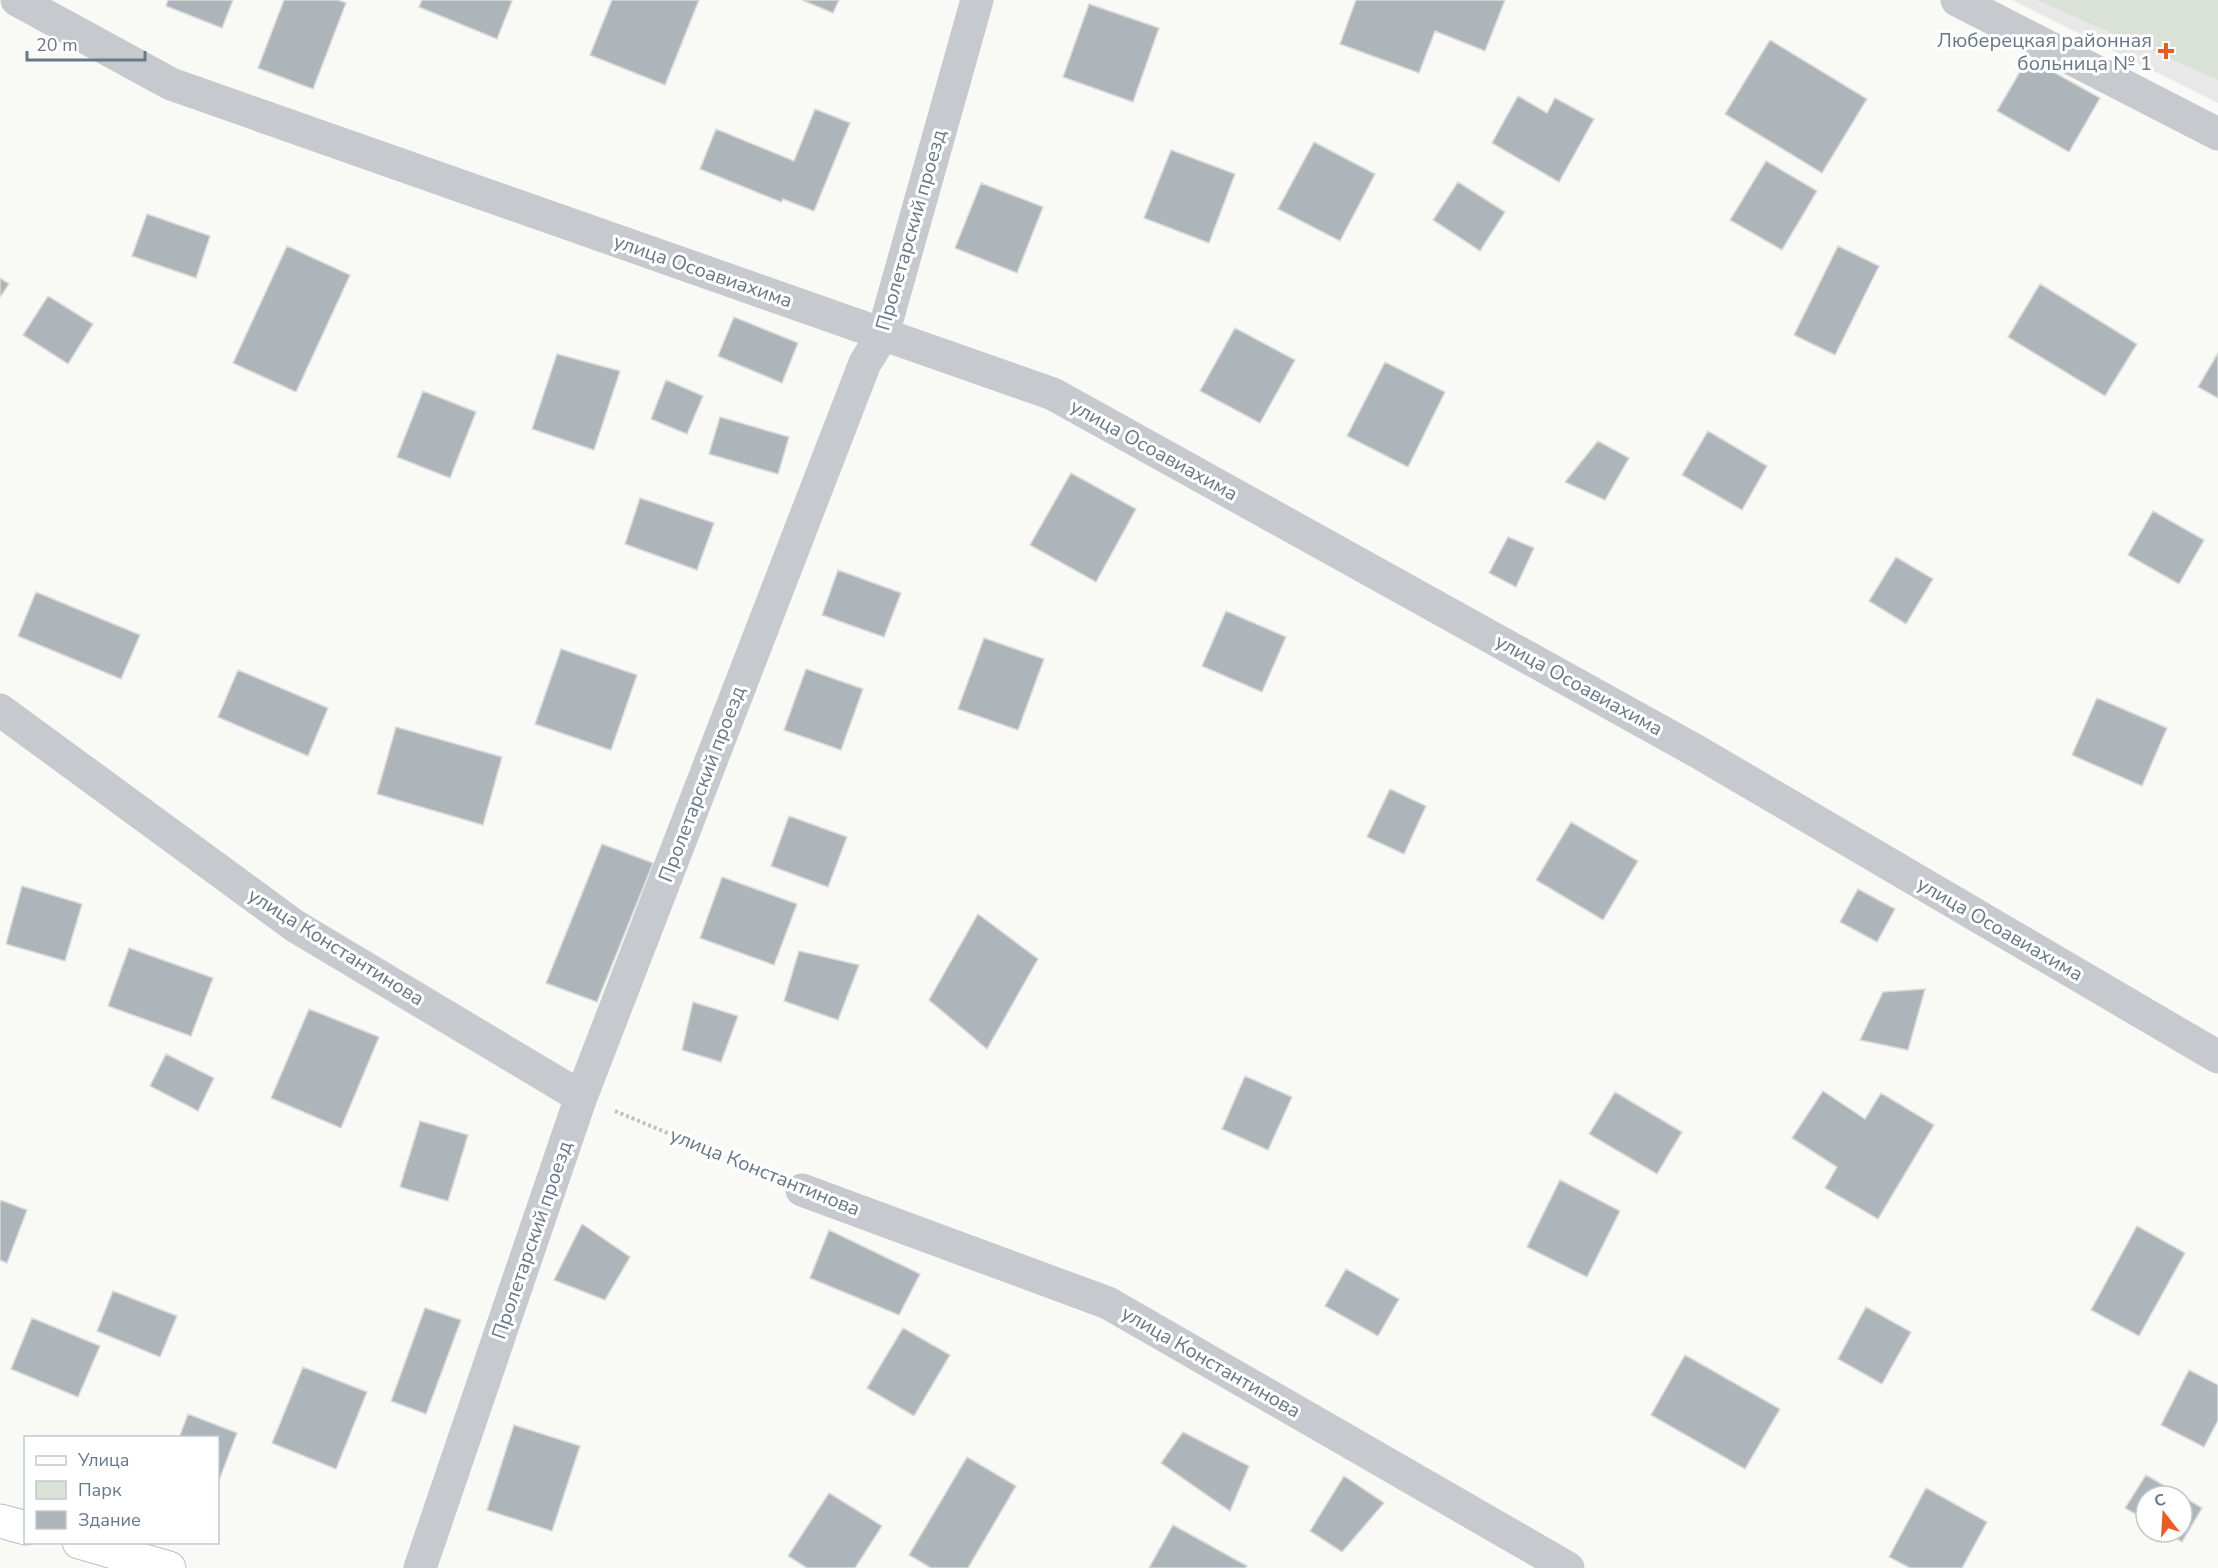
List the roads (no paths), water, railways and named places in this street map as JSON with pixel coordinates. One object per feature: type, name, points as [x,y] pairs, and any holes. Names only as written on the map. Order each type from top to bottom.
[{"type":"main road","points":[[0,1521],[24,1527]]},
{"type":"main road","points":[[86,1544],[169,1568]]},
{"type":"street","name":"улица Осоавиахима","points":[[17,0],[171,84],[1053,394],[1698,752],[2218,1057]]},
{"type":"street","name":"Пролетарский проезд","points":[[420,1568],[581,1097],[865,363],[883,334],[977,0]]},
{"type":"street","points":[[1957,0],[2218,134]]},
{"type":"street","name":"улица Константинова","points":[[0,710],[295,926],[581,1097]]},
{"type":"street","name":"улица Константинова","points":[[802,1190],[1107,1303],[1568,1568]]},
{"type":"place","name":"Люберецкая районная больница № 1","points":[[2166,51]]}]
